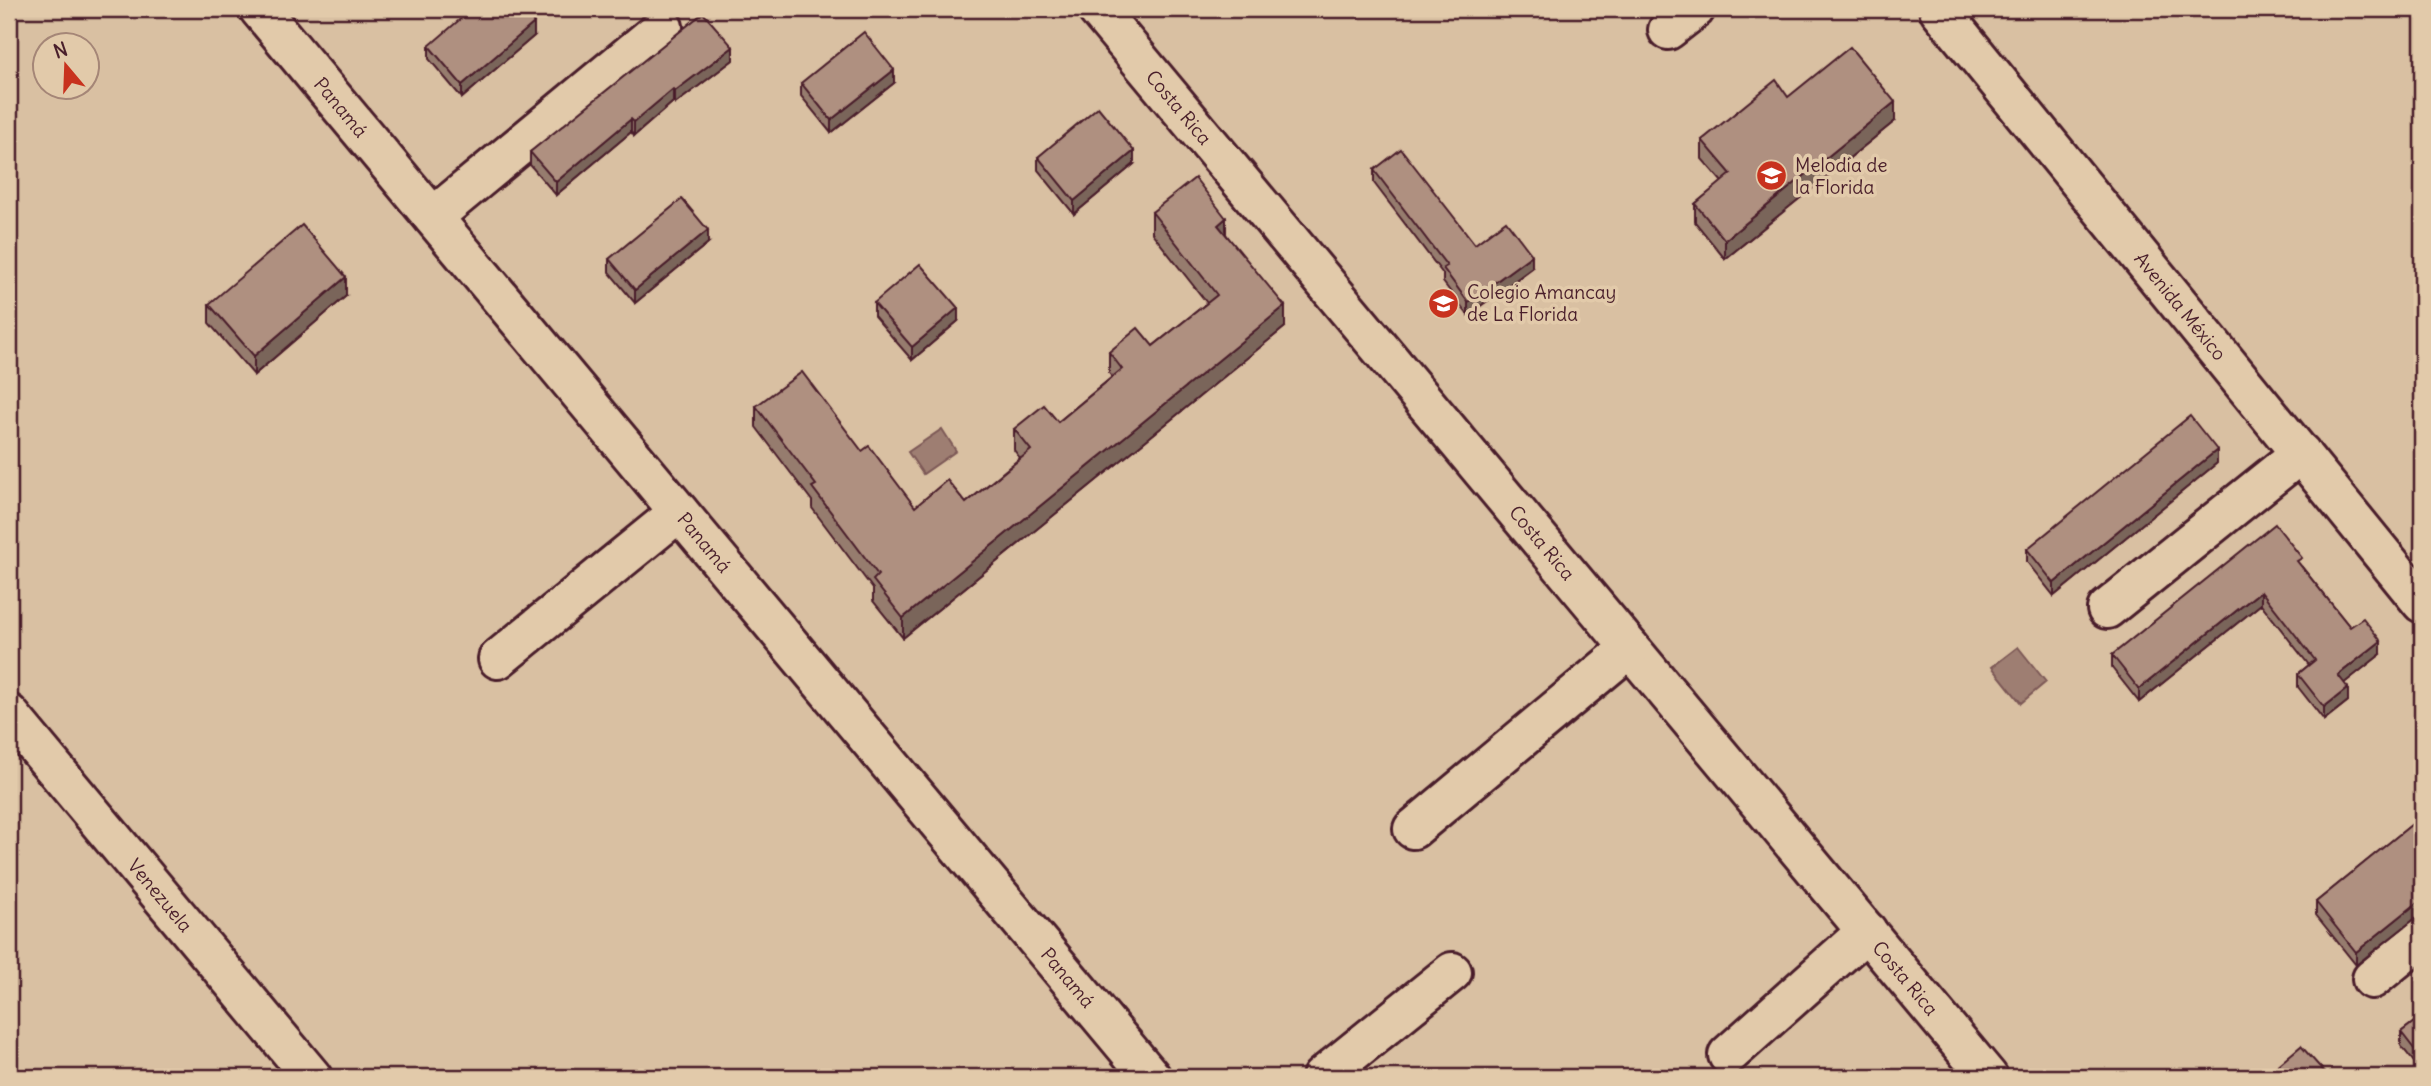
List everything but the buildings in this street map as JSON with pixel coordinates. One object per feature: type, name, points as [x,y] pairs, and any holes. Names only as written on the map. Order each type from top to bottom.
[{"type":"street","name":"Panamá","points":[[259,9],[1150,1077]]},
{"type":"street","name":"Costa Rica","points":[[1097,9],[1988,1077]]},
{"type":"street","name":"Avenida México","points":[[1939,9],[2422,603]]},
{"type":"street","points":[[433,217],[663,27]]},
{"type":"street","points":[[2107,609],[2301,453]]},
{"type":"street","points":[[498,659],[679,512]]},
{"type":"street","points":[[1413,829],[1630,648]]},
{"type":"street","name":"Venezuela","points":[[9,714],[312,1077]]},
{"type":"street","points":[[1728,1055],[1867,932]]},
{"type":"street","points":[[2372,979],[2422,938]]},
{"type":"street","points":[[1322,1077],[1452,972]]},
{"type":"shaded area","points":[[942,429],[956,451],[923,474],[908,452]]},
{"type":"shaded area","points":[[2018,647],[2046,682],[2021,703],[1992,667]]},
{"type":"place","name":"Melodia de la Florida","points":[[1772,176]]},
{"type":"place","name":"Colegio Amancay de La Florida","points":[[1444,303]]}]
